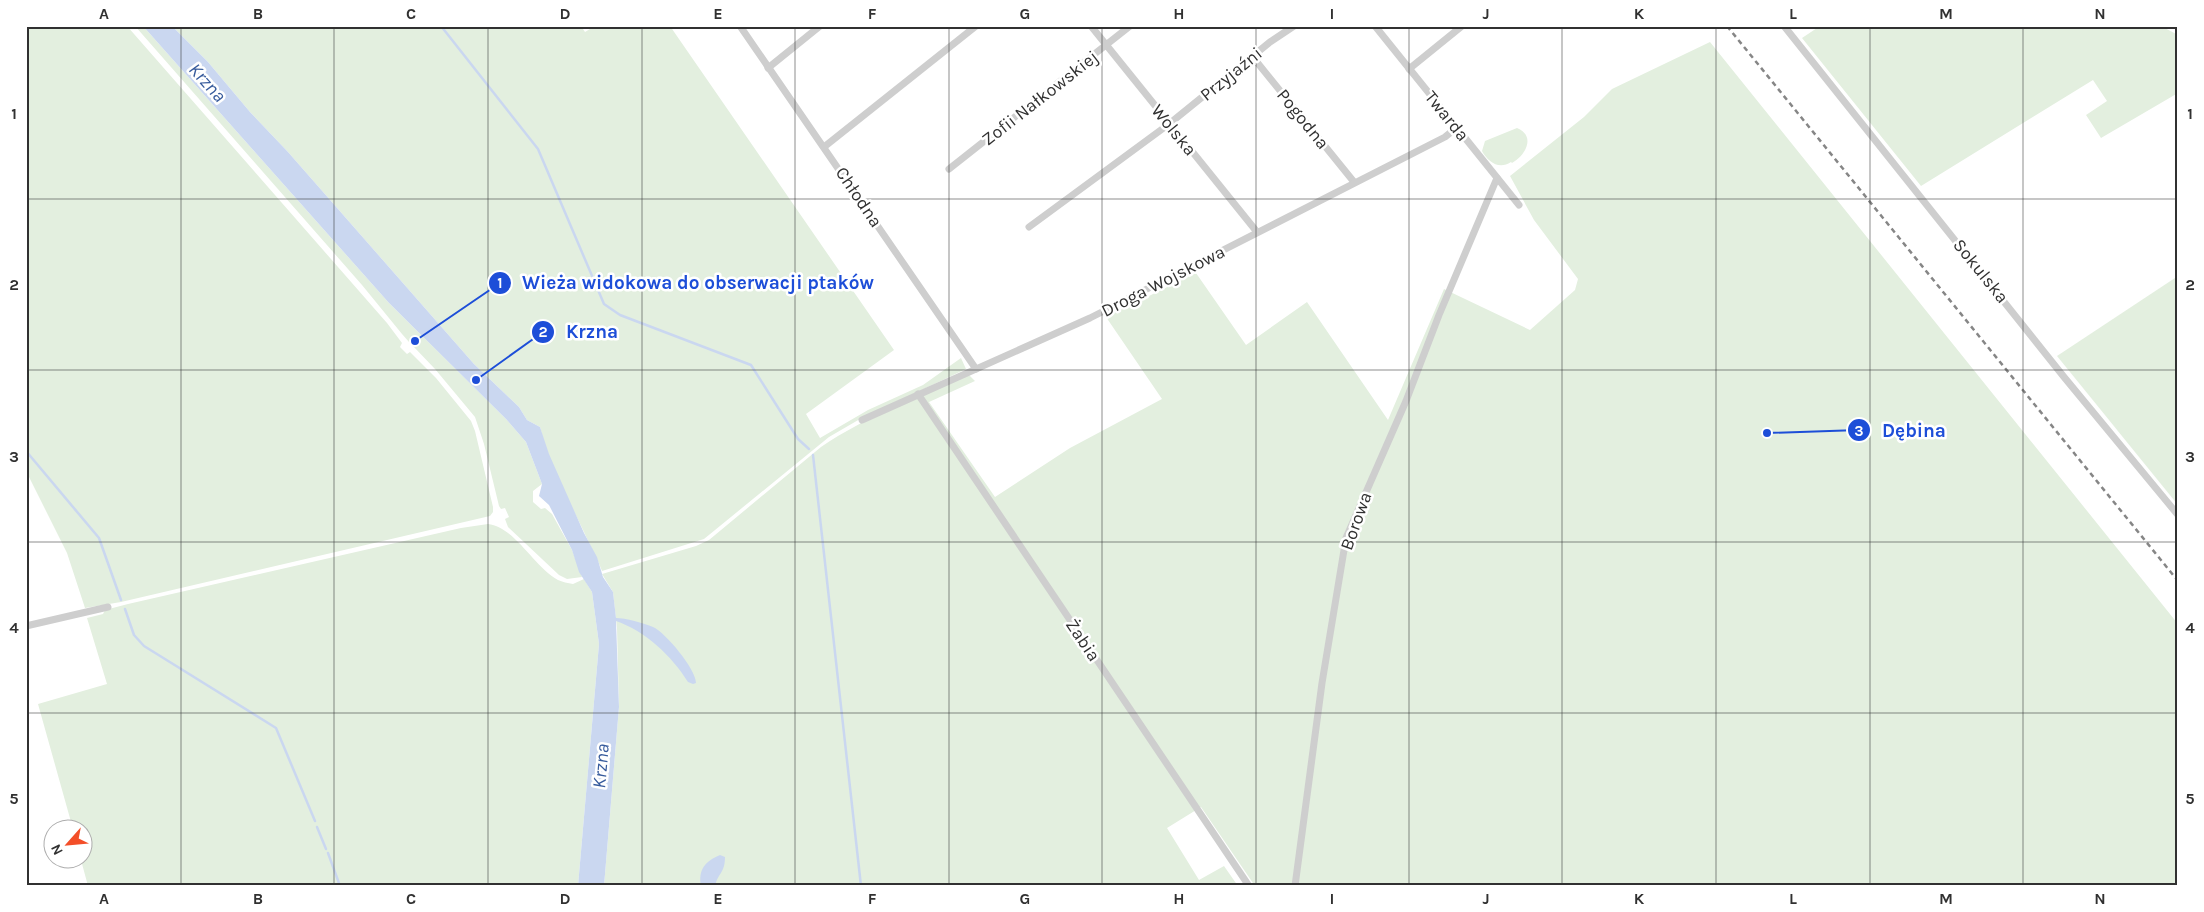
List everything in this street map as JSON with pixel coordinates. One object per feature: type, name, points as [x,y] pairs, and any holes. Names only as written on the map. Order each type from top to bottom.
[{"type":"street","name":"Chłodna","points":[[740,26],[976,370]]},
{"type":"street","points":[[768,68],[820,26]]},
{"type":"street","points":[[824,147],[976,26]]},
{"type":"street","name":"Wolska","points":[[1091,26],[1258,232]]},
{"type":"street","name":"Zofii Nałkowskiej","points":[[949,170],[1130,26]]},
{"type":"street","name":"Przyjaźni","points":[[1029,227],[1169,124],[1252,56],[1294,26]]},
{"type":"street","name":"Twarda","points":[[1375,26],[1519,205]]},
{"type":"street","points":[[1409,69],[1462,26]]},
{"type":"street","name":"Sokulska","points":[[1784,26],[2064,377],[2178,515]]},
{"type":"street","name":"Pogodna","points":[[1252,56],[1354,182]]},
{"type":"street","name":"Droga Wojskowa","points":[[862,420],[1090,318],[1445,137],[1456,128]]},
{"type":"street","name":"Borowa","points":[[1295,886],[1322,683],[1346,538],[1406,401],[1438,315],[1497,178]]},
{"type":"street","name":"Żabia","points":[[918,394],[1249,886]]},
{"type":"street","points":[[26,626],[108,607]]},
{"type":"green space","points":[[26,26],[127,26],[387,323],[402,343],[400,347],[407,354],[410,352],[436,378],[471,421],[493,507],[493,512],[490,516],[121,602],[85,608],[67,553],[26,471]]},
{"type":"green space","points":[[135,26],[143,26],[389,303],[506,419],[526,442],[542,484],[533,491],[533,502],[541,509],[545,508],[552,514],[572,550],[582,577],[567,579],[559,575],[508,527],[505,519],[509,517],[505,508],[501,509],[499,506],[484,444],[475,417],[413,346],[416,343],[413,340],[409,342],[362,285]]},
{"type":"green space","points":[[172,26],[581,26],[585,32],[595,26],[670,26],[894,350],[806,414],[820,438],[868,410],[923,385],[961,358],[966,369],[860,419],[829,437],[704,539],[602,571],[559,481],[540,427],[527,420],[519,407],[474,364],[288,152],[250,112],[208,62]]},
{"type":"green space","points":[[1820,26],[2161,26],[2178,35],[2178,93],[2101,138],[2086,115],[2107,101],[2093,80],[1921,186],[1802,38]]},
{"type":"green space","points":[[1710,42],[2178,624],[2178,886],[1255,886],[1201,807],[1167,828],[1199,880],[1224,866],[1238,886],[604,886],[619,707],[617,628],[613,592],[602,574],[696,546],[709,540],[821,447],[838,436],[893,407],[969,375],[975,381],[929,402],[995,497],[1070,448],[1162,399],[1106,317],[1196,273],[1246,345],[1307,302],[1388,420],[1444,289],[1530,330],[1575,290],[1578,279],[1534,220],[1510,176],[1584,117],[1612,89]]},
{"type":"green space","points":[[1517,128],[1523,131],[1526,136],[1527,146],[1525,151],[1512,163],[1494,164],[1482,151],[1485,141]]},
{"type":"green space","points":[[2178,276],[2178,505],[2057,356]]},
{"type":"green space","points":[[488,524],[498,527],[516,540],[549,574],[558,580],[573,584],[584,579],[592,592],[599,644],[578,886],[88,886],[84,870],[92,870],[92,820],[70,820],[38,704],[107,684],[87,618],[103,614],[105,610],[128,604],[461,528]]},
{"type":"water","points":[[143,26],[172,26],[208,62],[250,112],[288,152],[474,364],[519,407],[527,420],[540,427],[549,454],[584,533],[597,557],[603,577],[613,592],[616,618],[640,622],[658,630],[686,660],[691,669],[696,683],[693,684],[688,682],[682,672],[657,646],[637,631],[616,621],[619,707],[604,886],[578,886],[599,644],[592,592],[579,572],[572,550],[549,505],[539,496],[542,484],[526,442],[506,419],[389,303]]},
{"type":"water","points":[[720,855],[725,857],[725,862],[715,886],[701,886],[700,880],[704,867],[710,860]]},
{"type":"waterway","points":[[441,26],[538,149],[604,304],[620,315],[751,365],[798,439],[809,449]]},
{"type":"waterway","points":[[26,451],[99,538],[121,600]]},
{"type":"waterway","points":[[813,455],[861,886]]},
{"type":"waterway","points":[[125,609],[134,635],[144,646],[276,728],[315,821]]},
{"type":"waterway","points":[[317,827],[326,849]]},
{"type":"waterway","points":[[328,853],[340,886]]},
{"type":"railway","points":[[1727,26],[2178,581]]},
{"type":"place","name":"Wieża widokowa do obserwacji ptaków","points":[[415,341]]},
{"type":"place","name":"Krzna","points":[[476,380]]},
{"type":"place","name":"Dębina","points":[[1767,433]]}]
